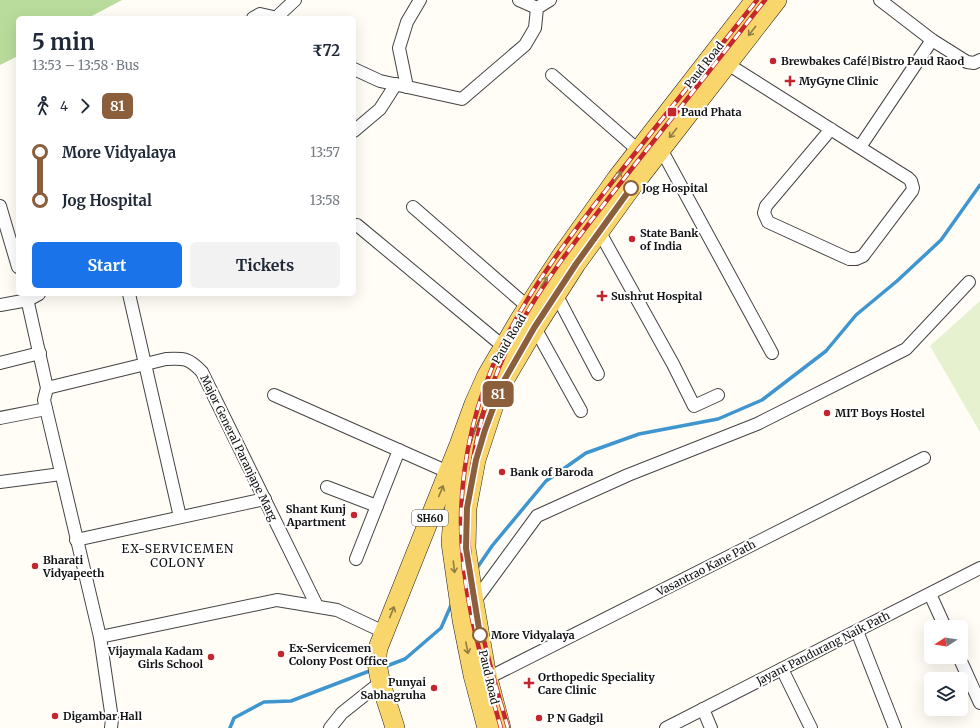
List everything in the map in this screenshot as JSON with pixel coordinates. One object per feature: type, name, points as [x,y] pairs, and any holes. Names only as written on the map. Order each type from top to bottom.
[{"type":"main road","name":"Paud Road","points":[[395,728],[379,672],[378,648],[474,404],[487,375],[528,307],[562,255],[638,150],[755,0]]},
{"type":"main road","name":"Paud Road","points":[[501,728],[466,598],[461,551],[476,460],[502,384],[534,328],[599,232],[726,63],[776,0]]},
{"type":"main road","points":[[423,534],[461,551]]},
{"type":"main road","points":[[466,598],[473,675],[487,728]]},
{"type":"street","points":[[279,16],[295,0]]},
{"type":"street","points":[[356,129],[380,109],[402,85],[399,48],[408,22],[420,0]]},
{"type":"street","points":[[520,0],[537,8]]},
{"type":"street","points":[[537,8],[550,0]]},
{"type":"street","points":[[885,1],[932,40],[967,62],[974,63],[980,60]]},
{"type":"street","points":[[356,70],[380,80],[462,99],[525,45],[535,28],[537,8]]},
{"type":"street","points":[[256,16],[260,14],[269,16]]},
{"type":"street","points":[[860,147],[932,40]]},
{"type":"street","points":[[726,63],[860,147],[911,181],[913,188],[860,258],[849,259],[768,222],[764,213],[765,208],[831,129]]},
{"type":"street","points":[[552,75],[638,150]]},
{"type":"street","points":[[661,149],[772,354]]},
{"type":"street","points":[[0,206],[16,260]]},
{"type":"street","points":[[413,207],[528,307]]},
{"type":"street","points":[[357,225],[504,347]]},
{"type":"street","points":[[599,232],[673,364],[694,406],[718,395]]},
{"type":"street","points":[[466,598],[537,516],[628,475],[757,424],[906,349],[969,282]]},
{"type":"street","points":[[556,294],[598,374]]},
{"type":"street","points":[[129,296],[180,517]]},
{"type":"street","points":[[0,305],[27,297],[47,388],[44,400],[100,637],[112,719],[111,728]]},
{"type":"street","points":[[534,328],[581,411]]},
{"type":"street","points":[[0,363],[40,353]]},
{"type":"street","name":"Major General Paranjape Marg","points":[[47,388],[166,360],[184,358],[194,363],[202,372],[317,606]]},
{"type":"street","points":[[274,395],[448,472]]},
{"type":"street","points":[[0,418],[46,409]]},
{"type":"street","points":[[356,559],[399,450]]},
{"type":"street","name":"Vasantrao Kane Path","points":[[488,678],[924,458]]},
{"type":"street","points":[[0,482],[61,474]]},
{"type":"street","points":[[327,486],[377,506]]},
{"type":"street","points":[[76,540],[265,499]]},
{"type":"street","name":"Jayant Pandurang Naik Path","points":[[666,728],[980,568]]},
{"type":"street","points":[[930,594],[942,620]]},
{"type":"street","points":[[100,637],[277,600],[337,610],[384,632]]},
{"type":"street","points":[[857,631],[895,728]]},
{"type":"street","points":[[962,664],[980,703]]},
{"type":"street","points":[[782,669],[811,728]]},
{"type":"street","points":[[330,728],[379,672]]},
{"type":"street","points":[[703,710],[711,728]]},
{"type":"green space","points":[[0,0],[122,0],[92,16],[16,16],[16,57],[0,65]]},
{"type":"green space","points":[[980,301],[980,432],[930,346]]},
{"type":"waterway","points":[[477,568],[492,546],[546,481],[586,453],[639,434],[718,419],[762,400],[826,351],[856,315],[897,281],[941,240],[980,185]]},
{"type":"waterway","points":[[384,667],[405,659],[441,628],[452,603]]},
{"type":"waterway","points":[[230,728],[234,718],[264,702],[291,701],[372,670]]},
{"type":"railway","points":[[501,728],[473,624],[464,571],[462,544],[461,517],[464,473],[472,429],[485,386],[502,346],[515,321],[529,297],[560,251],[628,162],[757,0]]},
{"type":"railway","points":[[508,728],[486,650],[475,598],[471,571],[468,517],[474,453],[484,410],[498,369],[520,324],[567,252],[765,0]]},
{"type":"bus line","name":"81","points":[[480,635],[466,548],[467,508],[476,460],[485,430],[502,384],[534,328],[576,264],[631,188]]},
{"type":"place","name":"Brewbakes Café|Bistro Paud Raod","points":[[773,61]]},
{"type":"place","name":"MyGyne Clinic","points":[[790,81]]},
{"type":"place","name":"Paud Phata","points":[[672,112]]},
{"type":"place","name":"Jog Hospital","points":[[631,188]]},
{"type":"place","name":"State Bank of India","points":[[632,239]]},
{"type":"place","name":"Sushrut Hospital","points":[[602,296]]},
{"type":"place","name":"MIT Boys Hostel","points":[[827,413]]},
{"type":"place","name":"Bank of Baroda","points":[[502,472]]},
{"type":"place","name":"Shant Kunj Apartment","points":[[354,515]]},
{"type":"place","name":"Bharati Vidyapeeth","points":[[35,566]]},
{"type":"place","name":"More Vidyalaya","points":[[480,635]]},
{"type":"place","name":"Ex-Servicemen Colony Post Office","points":[[281,654]]},
{"type":"place","name":"Vijaymala Kadam Girls School","points":[[211,657]]},
{"type":"place","name":"Orthopedic Speciality Care Clinic","points":[[529,683]]},
{"type":"place","name":"Punyai Sabhagruha","points":[[434,688]]},
{"type":"place","name":"Digambar Hall","points":[[55,716]]},
{"type":"place","name":"P N Gadgil","points":[[539,718]]},
{"type":"district","name":"EX-SERVICEMEN COLONY","points":[[178,555]]}]
